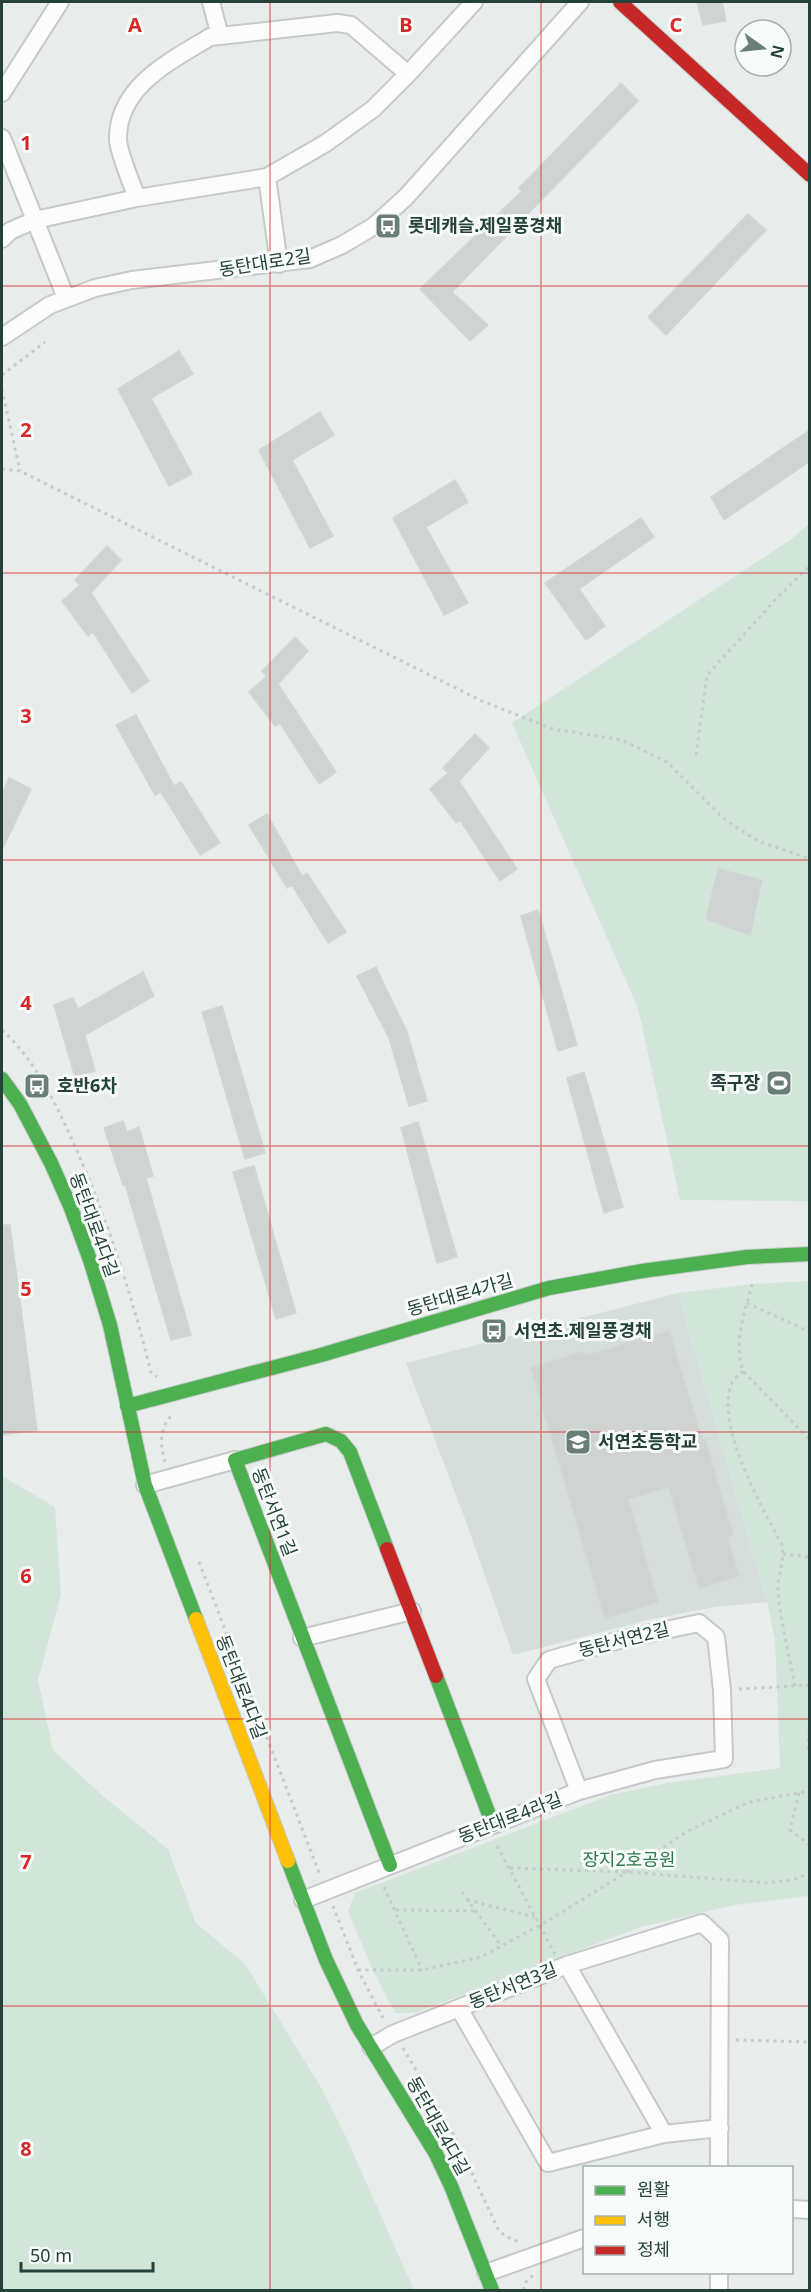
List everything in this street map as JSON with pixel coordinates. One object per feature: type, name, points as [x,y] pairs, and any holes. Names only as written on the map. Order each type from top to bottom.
[{"type":"street","points":[[2,93],[60,2]]},
{"type":"street","points":[[211,2],[220,36]]},
{"type":"street","points":[[2,239],[10,231],[35,220],[137,198],[267,177],[336,136],[374,109],[474,2]]},
{"type":"street","name":"동탄대로2길","points":[[2,337],[50,305],[95,288],[132,280],[310,259],[342,245],[374,226],[406,197],[580,2]]},
{"type":"street","points":[[620,2],[810,175]]},
{"type":"street","points":[[137,198],[118,141],[127,102],[138,86],[153,72],[210,37],[337,23],[351,25],[408,74]]},
{"type":"street","points":[[2,138],[66,298]]},
{"type":"street","points":[[267,177],[279,264]]},
{"type":"street","name":"동탄대로4다길","points":[[2,1079],[25,1113],[71,1208],[110,1325],[145,1485],[326,1960],[357,2025],[436,2154],[492,2290]]},
{"type":"street","name":"동탄대로4가길","points":[[127,1406],[321,1354],[549,1288],[642,1271],[747,1257],[810,1254]]},
{"type":"street","name":"동탄서연1길","points":[[383,1867],[236,1460],[326,1434],[340,1441],[350,1452],[493,1825]]},
{"type":"street","points":[[145,1485],[236,1460]]},
{"type":"street","points":[[302,1638],[412,1611]]},
{"type":"street","name":"동탄서연2길","points":[[579,1791],[536,1679],[549,1659],[623,1639],[699,1623],[716,1637],[722,1690],[724,1759]]},
{"type":"street","name":"동탄대로4라길","points":[[303,1900],[579,1791],[655,1770],[724,1759]]},
{"type":"street","name":"동탄서연3길","points":[[719,2166],[720,2128],[720,1940],[702,1923],[567,1965],[459,2008],[548,2163],[664,2134],[720,2128]]},
{"type":"street","points":[[567,1965],[664,2134]]},
{"type":"street","points":[[371,2048],[393,2034],[459,2008]]},
{"type":"street","points":[[793,2209],[810,2210]]},
{"type":"street","points":[[486,2273],[583,2239]]},
{"type":"path","points":[[2,375],[45,342]]},
{"type":"path","points":[[2,389],[20,471]]},
{"type":"path","points":[[2,469],[20,471],[482,701],[553,729],[622,740],[667,762],[733,825],[758,841],[810,859]]},
{"type":"path","points":[[696,755],[706,675],[810,566]]},
{"type":"path","points":[[2,1030],[6,1034]]},
{"type":"path","points":[[752,1284],[738,1342],[738,1357],[743,1371],[810,1440]]},
{"type":"path","points":[[747,1303],[810,1332]]},
{"type":"path","points":[[743,1371],[733,1381],[728,1407],[733,1438],[758,1498],[782,1545],[778,1593],[795,1686]]},
{"type":"path","points":[[164,1458],[161,1443],[163,1430],[167,1420],[173,1414]]},
{"type":"path","points":[[783,1554],[810,1557]]},
{"type":"path","points":[[196,1557],[319,1874]]},
{"type":"path","points":[[722,1690],[810,1685]]},
{"type":"path","points":[[810,1717],[808,1748],[810,1753]]},
{"type":"path","points":[[358,1970],[422,1970],[481,1957],[540,1926],[688,1831],[748,1802],[810,1791]]},
{"type":"path","points":[[800,1793],[790,1830],[810,1845]]},
{"type":"path","points":[[493,1825],[494,1839],[557,1959],[567,1965]]},
{"type":"path","points":[[383,1867],[395,1910],[422,1970]]},
{"type":"path","points":[[510,1868],[627,1872],[767,1882],[792,1880],[810,1873]]},
{"type":"path","points":[[462,1892],[501,1946]]},
{"type":"path","points":[[468,1900],[535,1917]]},
{"type":"path","points":[[395,1910],[475,1911]]},
{"type":"path","points":[[335,1911],[358,1970],[384,2019]]},
{"type":"path","points":[[720,2039],[810,2042]]},
{"type":"path","points":[[403,2047],[452,2131],[498,2229],[505,2236],[519,2242]]},
{"type":"path","points":[[523,2290],[526,2282],[532,2276]]},
{"type":"shaded area","name":"서연초등학교","points":[[678,1293],[767,1602],[715,1607],[648,1620],[513,1655],[406,1363]]},
{"type":"green space","points":[[809,524],[809,1201],[680,1200],[638,1008],[512,723],[790,540]]},
{"type":"green space","name":"장지2호공원","points":[[809,1281],[809,1896],[735,1905],[641,1927],[415,2013],[395,2013],[373,1971],[348,1911],[355,1893],[610,1795],[667,1783],[780,1768],[775,1640],[767,1602],[678,1293],[752,1284]]},
{"type":"green space","points":[[2,1476],[55,1507],[61,1595],[38,1680],[53,1750],[103,1796],[168,1849],[196,1923],[245,1964],[322,2089],[347,2139],[414,2290],[2,2290]]},
{"type":"building","points":[[697,2],[722,2],[726,21],[703,25]]},
{"type":"building","points":[[621,83],[638,101],[452,292],[488,325],[470,341],[420,289],[522,191],[519,188]]},
{"type":"building","points":[[748,214],[766,230],[666,335],[648,317]]},
{"type":"building","points":[[179,351],[193,374],[151,398],[192,474],[169,486],[118,389]]},
{"type":"building","points":[[320,412],[334,435],[292,460],[333,536],[310,548],[259,450]]},
{"type":"building","points":[[810,430],[810,461],[724,520],[711,497]]},
{"type":"building","points":[[455,480],[468,502],[426,527],[468,603],[444,615],[393,518]]},
{"type":"building","points":[[641,518],[654,537],[579,589],[605,626],[586,640],[545,583]]},
{"type":"building","points":[[107,546],[121,560],[91,593],[149,681],[132,693],[93,632],[88,636],[62,601],[80,585],[75,580]]},
{"type":"building","points":[[295,637],[308,651],[278,684],[336,772],[319,784],[280,723],[275,726],[249,692],[267,676],[262,671]]},
{"type":"building","points":[[136,715],[174,786],[181,782],[220,843],[200,855],[161,792],[155,795],[116,725]]},
{"type":"building","points":[[475,734],[489,748],[459,781],[517,869],[500,881],[460,820],[456,823],[430,789],[448,773],[443,768]]},
{"type":"building","points":[[9,778],[31,789],[2,850],[2,794]]},
{"type":"building","points":[[267,814],[302,876],[307,873],[346,932],[328,943],[292,885],[287,888],[249,825]]},
{"type":"building","points":[[718,869],[762,880],[750,935],[706,919]]},
{"type":"building","points":[[538,910],[577,1045],[558,1051],[521,916]]},
{"type":"building","points":[[376,967],[407,1032],[427,1101],[409,1106],[389,1038],[357,976]]},
{"type":"building","points":[[143,972],[154,996],[85,1035],[95,1071],[75,1077],[54,1005],[73,998],[78,1009]]},
{"type":"building","points":[[222,1006],[265,1153],[245,1159],[202,1012]]},
{"type":"building","points":[[584,1072],[623,1207],[604,1213],[567,1078]]},
{"type":"building","points":[[123,1121],[127,1132],[139,1127],[153,1176],[146,1178],[191,1335],[171,1340],[125,1184],[123,1185],[104,1128]]},
{"type":"building","points":[[418,1122],[457,1257],[437,1263],[401,1128]]},
{"type":"building","points":[[254,1166],[296,1313],[276,1319],[233,1172]]},
{"type":"building","points":[[2,1225],[10,1225],[37,1430],[2,1435]]},
{"type":"building","points":[[669,1331],[702,1440],[705,1439],[733,1535],[727,1536],[739,1576],[699,1588],[669,1487],[628,1499],[658,1602],[605,1618],[531,1368],[583,1352],[585,1356]]},
{"type":"traffic: fast","points":[[2,1079],[20,1104],[51,1163],[90,1260],[110,1325],[145,1485],[196,1619]]},
{"type":"traffic: fast","points":[[127,1406],[321,1355],[549,1288],[642,1271],[747,1257],[810,1254]]},
{"type":"traffic: fast","points":[[387,1549],[350,1452],[341,1441],[326,1434],[235,1460],[390,1865]]},
{"type":"traffic: fast","points":[[436,1676],[493,1825]]},
{"type":"traffic: fast","points":[[288,1861],[326,1960],[357,2025],[436,2154],[492,2290]]},
{"type":"traffic: slow","points":[[196,1619],[288,1861]]},
{"type":"traffic: jam","points":[[620,2],[810,175]]},
{"type":"traffic: jam","points":[[387,1549],[436,1676]]},
{"type":"place","name":"롯데캐슬.제일풍경채","points":[[388,226]]},
{"type":"place","name":"족구장","points":[[779,1083]]},
{"type":"place","name":"호반6차","points":[[37,1086]]},
{"type":"place","name":"서연초.제일풍경채","points":[[494,1331]]},
{"type":"place","name":"서연초등학교","points":[[578,1442]]}]
